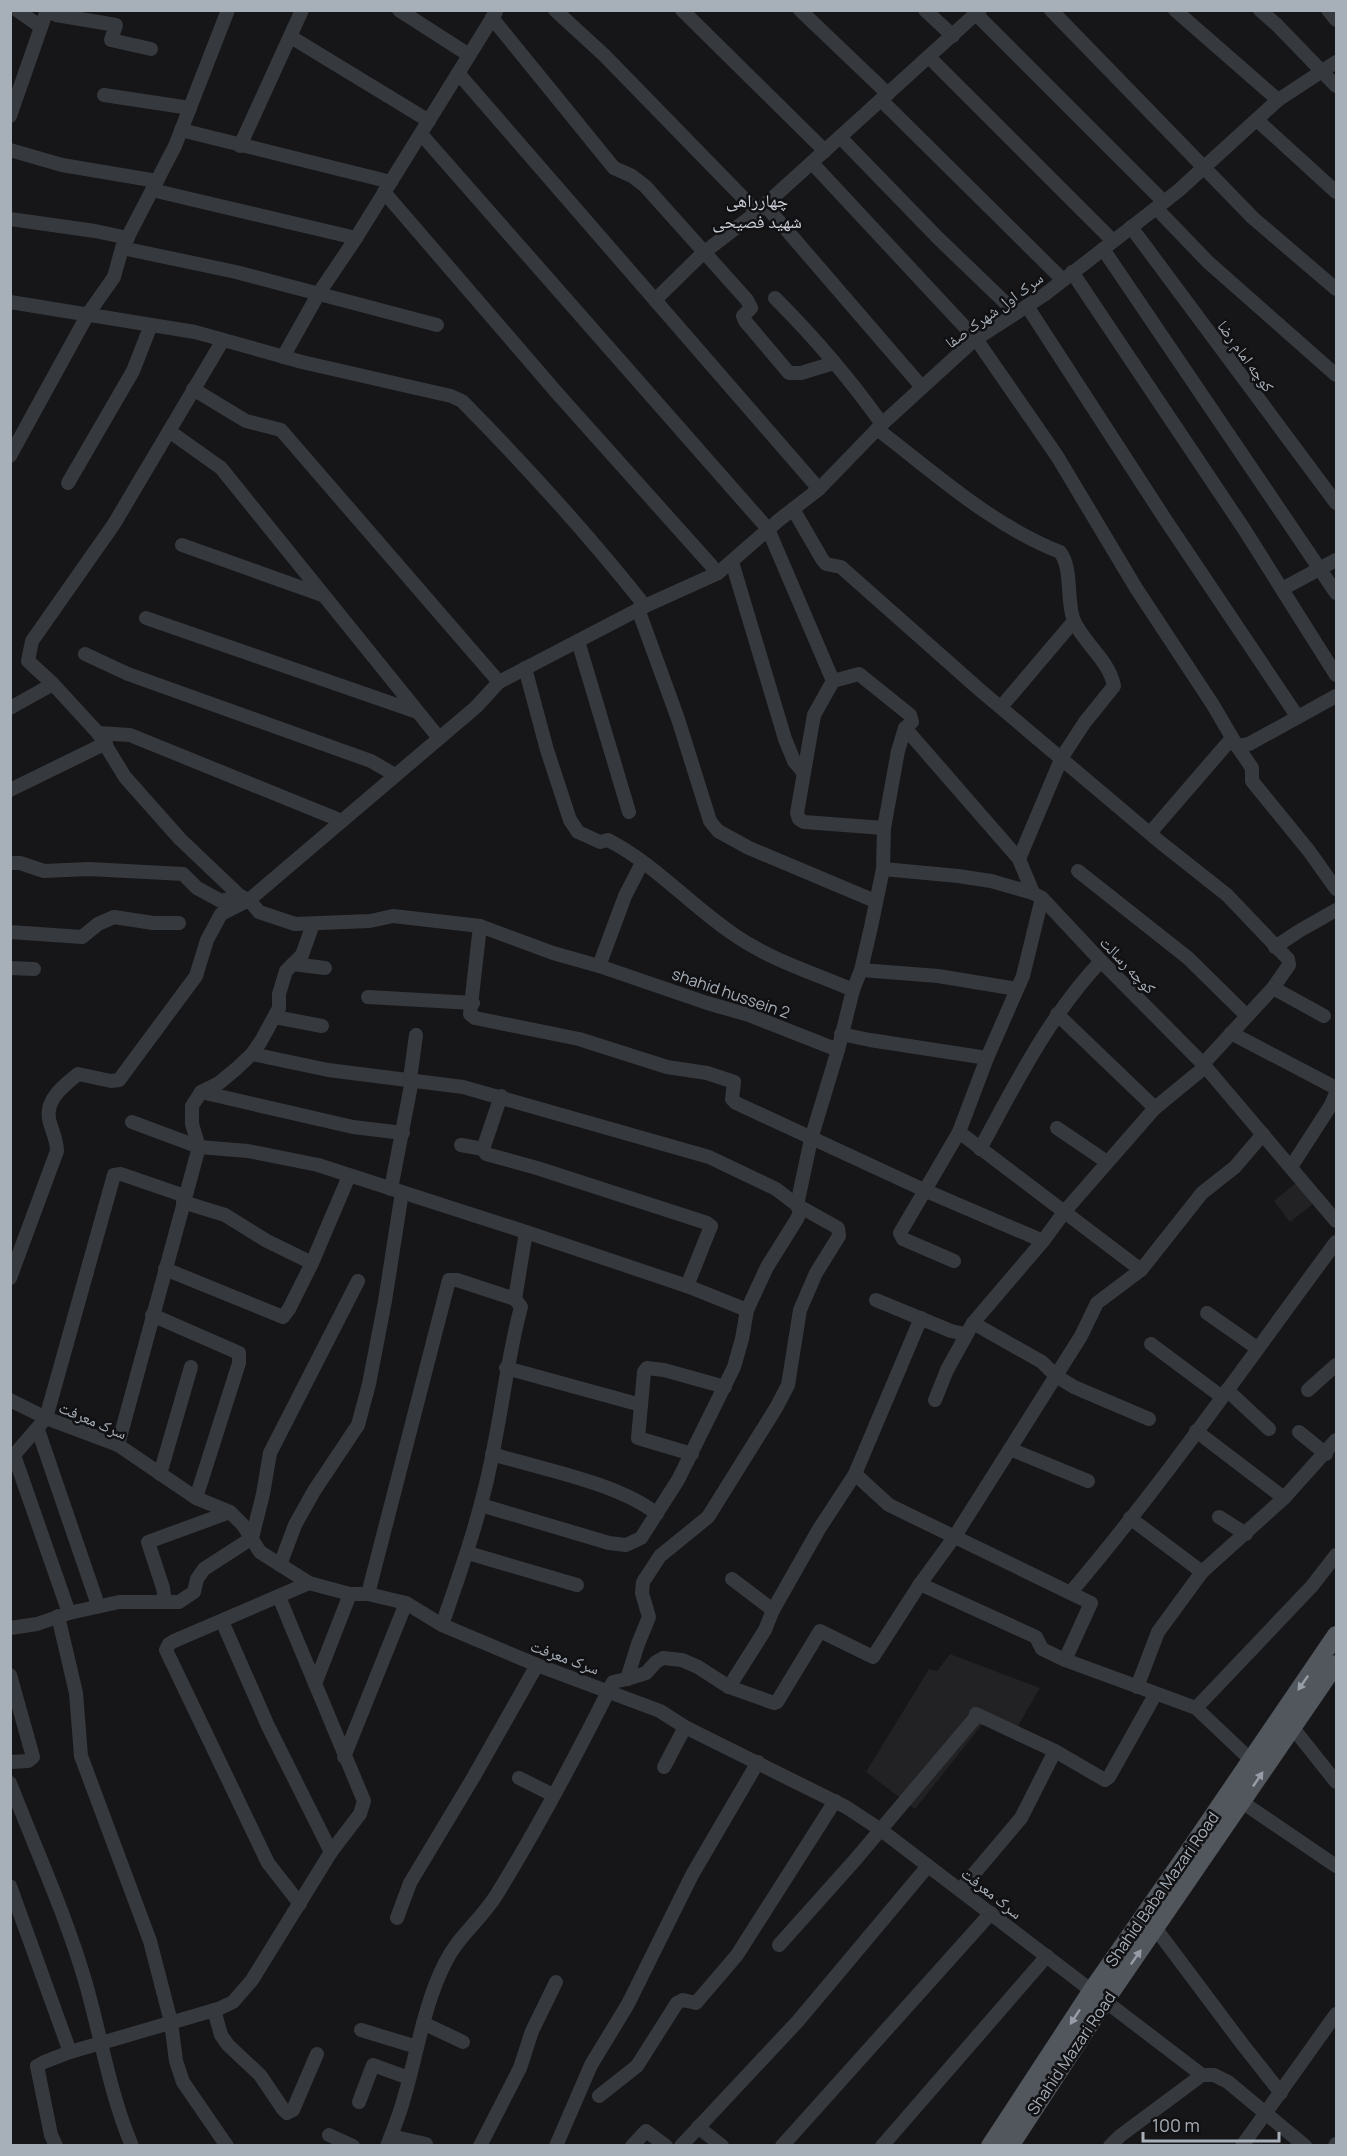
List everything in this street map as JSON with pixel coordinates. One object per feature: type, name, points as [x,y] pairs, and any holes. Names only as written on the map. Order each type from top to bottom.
[{"type":"main road","name":"Shahid Baba Mazari Road","points":[[990,2145],[1099,1996],[1251,1760],[1336,1635]]},
{"type":"main road","name":"Shahid Mazari Road","points":[[1010,2145],[1099,1996],[1156,1929],[1336,1664]]},
{"type":"street","points":[[17,10],[41,27]]},
{"type":"street","points":[[10,116],[47,10],[56,15],[116,25],[111,40],[151,49]]},
{"type":"street","points":[[10,456],[88,315],[114,277],[125,243],[181,130],[228,10]]},
{"type":"street","points":[[240,146],[302,10]]},
{"type":"street","points":[[399,10],[469,55]]},
{"type":"street","points":[[555,10],[761,208],[921,386]]},
{"type":"street","points":[[682,10],[825,151]]},
{"type":"street","points":[[800,10],[1067,276],[1282,589],[1336,675]]},
{"type":"street","points":[[925,10],[953,36]]},
{"type":"street","points":[[1052,10],[1253,218],[1336,289]]},
{"type":"street","points":[[1175,10],[1278,100]]},
{"type":"street","points":[[1260,10],[1336,86]]},
{"type":"street","points":[[1328,10],[1336,20]]},
{"type":"street","points":[[655,300],[703,253],[761,208],[978,12],[1160,205],[1208,262],[1336,375]]},
{"type":"street","points":[[283,357],[319,293],[356,238],[495,14],[614,168],[632,176],[645,186],[747,300],[751,308],[743,316],[745,321],[789,373],[801,373],[834,363]]},
{"type":"street","points":[[291,37],[429,121]]},
{"type":"street","points":[[929,57],[1108,245],[1336,594]]},
{"type":"street","name":"سرک اول شهرک صفا","points":[[10,1278],[57,1151],[57,1143],[49,1120],[50,1105],[59,1089],[78,1074],[111,1081],[119,1080],[196,976],[207,940],[221,914],[245,898],[342,821],[476,706],[499,682],[642,607],[718,573],[768,529],[819,489],[921,386],[976,339],[1022,310],[1160,205],[1205,168],[1278,100],[1336,62]]},
{"type":"street","points":[[458,73],[819,489]]},
{"type":"street","points":[[104,95],[190,108]]},
{"type":"street","points":[[1257,120],[1336,192]]},
{"type":"street","points":[[181,130],[388,187],[557,393],[718,573]]},
{"type":"street","points":[[421,134],[768,529],[833,681]]},
{"type":"street","points":[[840,137],[938,238],[1022,310],[1297,716]]},
{"type":"street","points":[[10,150],[62,165],[155,185],[356,238]]},
{"type":"street","points":[[812,163],[976,339],[1057,456],[1136,588],[1252,768],[1252,781],[1309,851],[1336,889]]},
{"type":"street","points":[[10,219],[95,231],[125,243],[437,326]]},
{"type":"street","name":"کوچه امام رضا","points":[[1131,227],[1336,503]]},
{"type":"street","points":[[775,298],[852,383],[879,427],[989,515],[1030,539],[1060,552],[1065,562],[1074,621],[1112,675],[1113,686],[1062,757],[1019,859]]},
{"type":"street","points":[[10,302],[195,332],[283,357],[451,396],[462,401],[544,486],[613,566],[642,607],[710,821],[718,831],[749,848],[875,901]]},
{"type":"street","points":[[68,483],[134,371],[151,325]]},
{"type":"street","points":[[223,340],[169,431],[221,468],[439,738]]},
{"type":"street","points":[[193,389],[246,421],[281,430],[499,682]]},
{"type":"street","name":"shahid hussein 2","points":[[169,431],[114,524],[32,641],[28,661],[54,684],[102,738],[125,777],[186,846],[259,912],[295,924],[370,921],[393,916],[480,926],[554,953],[750,1016],[838,1050]]},
{"type":"street","points":[[793,509],[826,564],[841,567],[1001,707],[1227,895],[1288,959],[1289,965],[1204,1065],[1155,1108],[1065,1211],[1043,1241],[969,1329],[946,1370],[935,1400]]},
{"type":"street","points":[[182,545],[324,596]]},
{"type":"street","points":[[1282,589],[1336,560]]},
{"type":"street","points":[[732,562],[785,739],[794,761],[803,772]]},
{"type":"street","points":[[146,618],[417,712]]},
{"type":"street","points":[[1001,707],[1074,621]]},
{"type":"street","points":[[578,641],[629,812]]},
{"type":"street","points":[[85,654],[128,674],[371,761],[395,775]]},
{"type":"street","points":[[525,668],[547,750],[570,820],[578,832],[600,842],[608,840],[626,850],[711,918],[756,949],[853,990]]},
{"type":"street","points":[[481,1505],[609,1543],[626,1545],[641,1538],[692,1454],[725,1387],[742,1339],[747,1310],[767,1267],[800,1212],[797,1204],[811,1139],[838,1050],[853,990],[861,970],[882,869],[884,828],[897,751],[905,728],[912,722],[910,715],[859,674],[833,681],[814,715],[797,813],[799,819],[804,822],[884,828]]},
{"type":"street","points":[[10,708],[54,684]]},
{"type":"street","points":[[1235,742],[1249,744],[1336,696]]},
{"type":"street","name":"کوچه رسالت","points":[[905,728],[1019,859],[1038,896],[1204,1065],[1336,1221]]},
{"type":"street","points":[[10,790],[102,738],[130,735],[342,821]]},
{"type":"street","points":[[1150,833],[1235,742]]},
{"type":"street","points":[[10,863],[20,863],[44,871],[89,869],[183,874],[197,888],[221,901],[245,898]]},
{"type":"street","points":[[599,966],[625,897],[642,863]]},
{"type":"street","points":[[882,869],[991,881],[1038,896],[1023,976],[987,1058],[960,1132],[900,1233],[900,1236],[954,1261]]},
{"type":"street","points":[[1078,871],[1188,958],[1247,1016]]},
{"type":"street","points":[[1275,947],[1299,930],[1336,910]]},
{"type":"street","points":[[10,932],[82,938],[98,924],[114,917],[153,923],[179,923]]},
{"type":"street","points":[[118,1445],[199,1147],[192,1124],[192,1106],[201,1092],[219,1083],[252,1054],[275,1017],[286,971],[302,955],[313,924]]},
{"type":"street","points":[[480,926],[470,1014],[475,1018],[579,1039],[667,1067],[707,1073],[734,1082],[732,1099],[736,1103],[924,1190],[1043,1241]]},
{"type":"street","points":[[980,1149],[1057,1014],[1080,983],[1101,961]]},
{"type":"street","points":[[293,963],[325,968]]},
{"type":"street","points":[[10,968],[34,969]]},
{"type":"street","points":[[861,970],[938,976],[1017,989]]},
{"type":"street","points":[[1272,987],[1324,1016]]},
{"type":"street","points":[[368,997],[472,1003]]},
{"type":"street","points":[[1057,1014],[1155,1108]]},
{"type":"street","points":[[275,1017],[322,1026]]},
{"type":"street","points":[[1231,1033],[1336,1090],[1331,1105],[1291,1167]]},
{"type":"street","points":[[841,1034],[987,1058]]},
{"type":"street","points":[[280,1564],[295,1525],[314,1491],[358,1425],[369,1384],[385,1301],[416,1035]]},
{"type":"street","points":[[252,1054],[328,1070],[463,1087],[709,1157],[776,1189],[838,1228],[839,1236],[816,1273],[800,1310],[788,1385],[776,1408],[708,1517],[660,1556],[643,1582],[642,1593],[649,1617],[627,1678]]},
{"type":"street","points":[[201,1092],[353,1127],[403,1133]]},
{"type":"street","points":[[483,1149],[501,1096]]},
{"type":"street","points":[[132,1122],[199,1147],[248,1151],[318,1165],[687,1286],[747,1310]]},
{"type":"street","points":[[1057,1128],[1107,1162]]},
{"type":"street","points":[[960,1132],[1141,1270]]},
{"type":"street","points":[[426,2144],[389,2140],[409,2078],[423,2023],[444,1963],[461,1936],[482,1916],[496,1895],[553,1795],[613,1682],[646,1673],[663,1658],[682,1660],[698,1667],[729,1687],[774,1703],[777,1702],[819,1631],[873,1657],[920,1584],[955,1536],[1081,1336],[1097,1304],[1141,1270],[1202,1193],[1235,1167],[1263,1134]]},
{"type":"street","points":[[461,1144],[483,1149],[486,1154],[537,1168],[707,1223],[711,1226],[711,1231],[687,1286]]},
{"type":"street","points":[[227,2145],[183,2082],[176,2061],[171,2022],[150,1941],[81,1756],[76,1693],[63,1614],[14,1455],[42,1424],[114,1175],[121,1174],[225,1215],[267,1241],[312,1263]]},
{"type":"street","points":[[165,1269],[283,1317],[312,1263],[349,1176]]},
{"type":"street","points":[[516,1299],[526,1232]]},
{"type":"street","points":[[1071,1592],[1225,1394],[1336,1242]]},
{"type":"street","points":[[368,1594],[449,1280],[458,1280],[516,1299],[521,1307],[481,1505],[468,1553],[442,1625]]},
{"type":"street","points":[[10,1628],[37,1624],[63,1614],[98,1605],[119,1602],[179,1602],[194,1592],[197,1579],[204,1569],[252,1538],[270,1453],[358,1281]]},
{"type":"street","points":[[876,1300],[951,1330],[969,1329],[1042,1362],[1056,1376],[1074,1387],[1149,1419]]},
{"type":"street","points":[[1207,1313],[1257,1348]]},
{"type":"street","points":[[152,1315],[239,1353],[239,1363],[196,1498]]},
{"type":"street","points":[[729,1687],[765,1630],[773,1610],[819,1529],[855,1474],[921,1318]]},
{"type":"street","points":[[1151,1344],[1225,1394],[1269,1429]]},
{"type":"street","points":[[1308,1390],[1336,1365]]},
{"type":"street","points":[[160,1474],[191,1367]]},
{"type":"street","points":[[507,1368],[641,1406]]},
{"type":"street","points":[[692,1454],[638,1438],[644,1372],[647,1368],[664,1370],[725,1387]]},
{"type":"street","name":"سرک معرفت","points":[[10,1400],[42,1424],[118,1445],[196,1498],[230,1512],[252,1538],[260,1552],[309,1583],[350,1594],[368,1594],[406,1603],[442,1625],[537,1665],[609,1690],[660,1711],[685,1727],[835,1801],[881,1830],[961,1889],[1202,2075]]},
{"type":"street","points":[[42,1424],[98,1605]]},
{"type":"street","points":[[1196,1431],[1284,1498]]},
{"type":"street","points":[[1299,1432],[1326,1454]]},
{"type":"street","points":[[1137,1687],[1158,1632],[1202,1572],[1284,1498],[1326,1454],[1336,1440]]},
{"type":"street","points":[[1010,1449],[1088,1481]]},
{"type":"street","points":[[492,1454],[624,1495],[646,1505],[657,1514]]},
{"type":"street","points":[[855,1474],[889,1505],[1091,1603],[1065,1660]]},
{"type":"street","points":[[165,1602],[163,1588],[148,1542],[230,1512]]},
{"type":"street","points":[[1219,1517],[1245,1534]]},
{"type":"street","points":[[1130,1518],[1202,1572]]},
{"type":"street","points":[[468,1553],[577,1585]]},
{"type":"street","points":[[1196,1708],[1312,1586],[1336,1555]]},
{"type":"street","points":[[732,1579],[773,1610]]},
{"type":"street","points":[[300,1905],[268,1863],[166,1650],[174,1641],[309,1583]]},
{"type":"street","points":[[920,1584],[1036,1636],[1042,1649],[1065,1660],[1155,1695],[1196,1708],[1251,1760]]},
{"type":"street","points":[[315,1684],[350,1594]]},
{"type":"street","points":[[56,2145],[51,2135],[37,2066],[70,2052],[214,2010],[234,2002],[252,1980],[331,1852],[360,1814],[364,1801],[279,1597]]},
{"type":"street","points":[[344,1757],[406,1603]]},
{"type":"street","points":[[222,1621],[268,1726],[331,1852]]},
{"type":"street","points":[[396,1918],[410,1883],[537,1665]]},
{"type":"street","points":[[10,1675],[33,1757],[28,1761],[10,1762]]},
{"type":"street","points":[[779,1945],[881,1830],[976,1714],[1054,1751],[1105,1780],[1155,1695]]},
{"type":"street","points":[[664,1767],[685,1727]]},
{"type":"street","points":[[1293,1728],[1336,1782]]},
{"type":"street","points":[[961,1889],[1021,1818],[1054,1751]]},
{"type":"street","points":[[556,2145],[591,2065],[628,2004],[692,1875],[758,1762]]},
{"type":"street","points":[[519,1778],[553,1795]]},
{"type":"street","points":[[10,1783],[65,1917],[86,1985],[100,2043],[132,2145]]},
{"type":"street","points":[[599,2096],[638,2066],[677,2003],[683,2000],[696,2003],[736,1955],[835,1801]]},
{"type":"street","points":[[1242,1802],[1336,1866]]},
{"type":"street","points":[[681,2145],[798,2021],[928,1866]]},
{"type":"street","points":[[10,1886],[70,2052]]},
{"type":"street","points":[[782,2145],[991,1913]]},
{"type":"street","points":[[1156,1929],[1281,2093]]},
{"type":"street","points":[[882,2145],[1047,1956]]},
{"type":"street","points":[[480,2145],[520,2068],[532,2031],[556,1982]]},
{"type":"street","points":[[214,2010],[221,2035],[228,2045],[260,2075],[287,2113],[293,2110],[317,2054]]},
{"type":"street","points":[[1242,2145],[1336,2014]]},
{"type":"street","points":[[423,2023],[463,2042]]},
{"type":"street","points":[[361,2030],[417,2048]]},
{"type":"street","points":[[359,2102],[373,2065],[409,2078]]},
{"type":"street","points":[[1115,2141],[1202,2075],[1214,2075],[1228,2082],[1305,2145]]},
{"type":"street","points":[[698,2127],[722,2145]]},
{"type":"street","points":[[632,2145],[646,2131],[666,2145]]},
{"type":"street","points":[[329,2135],[352,2145]]},
{"type":"street","points":[[1115,2141],[1131,2145]]},
{"type":"shaded area","points":[[1297,1182],[1314,1203],[1290,1222],[1274,1201]]},
{"type":"shaded area","points":[[950,1654],[1040,1688],[1012,1736],[984,1722],[915,1809],[866,1772],[929,1669],[937,1671]]},
{"type":"district","name":"چهارراهی شهید فصیحی","points":[[757,211]]}]
